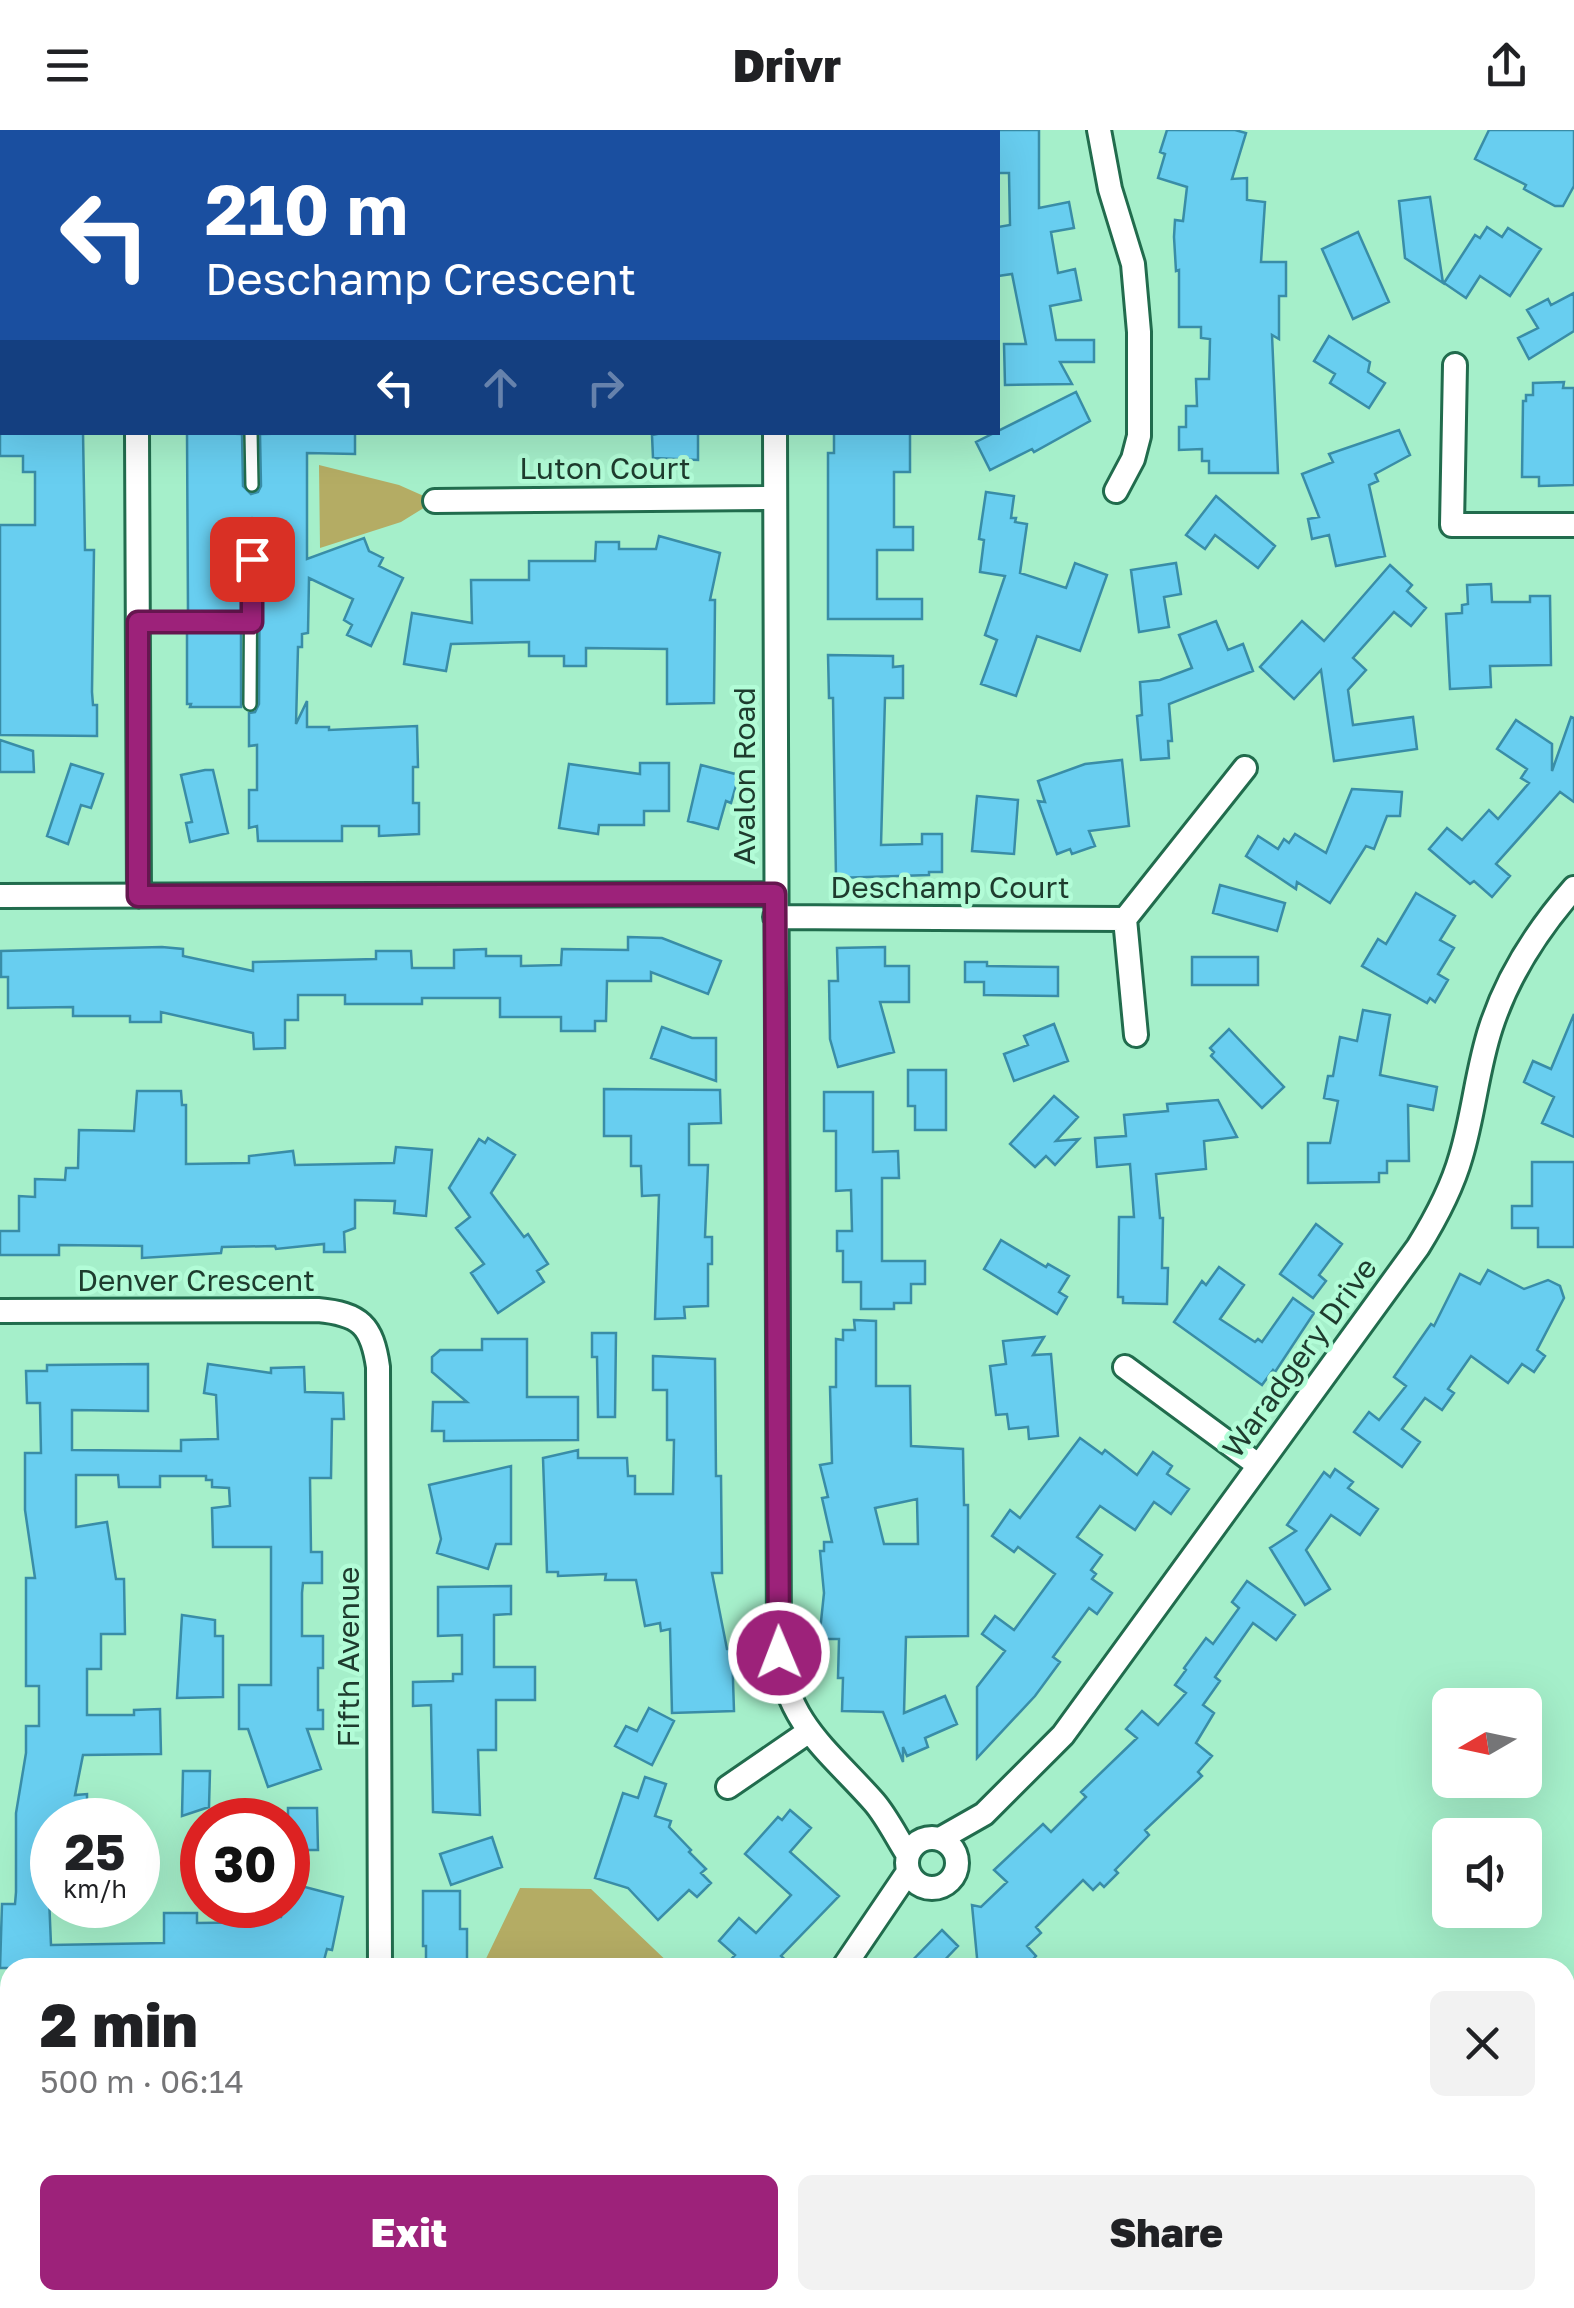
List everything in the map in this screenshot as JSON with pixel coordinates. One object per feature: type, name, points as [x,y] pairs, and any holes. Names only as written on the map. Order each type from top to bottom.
[{"type":"street","points":[[1100,130],[1110,189],[1132,264],[1139,332],[1139,436],[1133,459],[1116,492]]},
{"type":"street","points":[[1455,364],[1452,524],[1574,525]]},
{"type":"street","points":[[137,435],[138,896]]},
{"type":"street","name":"Avalon Road","points":[[774,435],[779,1653],[788,1697],[808,1732],[877,1805],[908,1863]]},
{"type":"street","name":"Luton Court","points":[[435,501],[775,498]]},
{"type":"street","points":[[1136,1035],[1125,920],[1245,768]]},
{"type":"street","name":"Waradgery Drive","points":[[957,1861],[984,1814],[1042,1758],[1080,1714],[1258,1465],[1302,1412],[1434,1220],[1461,1158],[1484,1051],[1499,1004],[1538,932],[1574,888]]},
{"type":"street","name":"Deschamp Court","points":[[0,896],[775,906],[1125,920]]},
{"type":"street","name":"Denver Crescent","points":[[0,1311],[342,1312],[366,1329],[375,1347]]},
{"type":"street","name":"Fifth Avenue","points":[[375,1347],[380,1958]]},
{"type":"street","points":[[1125,1367],[1258,1465]]},
{"type":"street","points":[[728,1787],[808,1732]]},
{"type":"street","name":"Avalon Road","points":[[877,1805],[934,1839]]},
{"type":"street","name":"Waradgery Drive","points":[[934,1839],[984,1814]]},
{"type":"street","points":[[850,1958],[876,1920],[916,1844],[934,1839],[952,1848],[957,1869],[948,1883],[926,1888],[876,1920]]},
{"type":"street","points":[[908,1863],[918,1885],[926,1888]]},
{"type":"lane","points":[[251,435],[252,485]]},
{"type":"lane","points":[[250,704],[252,527]]},
{"type":"lane","points":[[138,622],[252,622]]},
{"type":"shaded area","points":[[319,465],[399,485],[435,501],[401,522],[320,548]]},
{"type":"shaded area","points":[[520,1888],[591,1889],[664,1958],[486,1958]]},
{"type":"building","points":[[1000,130],[1039,130],[1039,208],[1069,202],[1074,228],[1051,232],[1058,273],[1075,269],[1081,300],[1050,306],[1056,340],[1094,340],[1094,362],[1060,362],[1072,384],[1005,385],[1004,344],[1026,344],[1012,274],[1000,276],[1000,227],[1010,225],[1009,173],[1000,173]]},
{"type":"building","points":[[1167,130],[1246,133],[1232,179],[1247,178],[1247,200],[1265,202],[1261,262],[1286,262],[1286,296],[1279,296],[1279,339],[1272,335],[1278,473],[1209,473],[1209,461],[1202,461],[1202,449],[1179,450],[1179,427],[1186,427],[1186,406],[1197,406],[1196,379],[1209,379],[1210,339],[1201,338],[1201,327],[1179,327],[1179,270],[1176,271],[1174,237],[1175,220],[1183,221],[1187,187],[1158,178]]},
{"type":"building","points":[[1489,130],[1574,130],[1574,186],[1563,206],[1555,206],[1524,189],[1526,185],[1475,159]]},
{"type":"building","points":[[1430,197],[1443,283],[1405,258],[1399,201]]},
{"type":"building","points":[[1487,227],[1502,237],[1508,228],[1541,249],[1510,296],[1480,276],[1466,298],[1444,283],[1475,235],[1480,238]]},
{"type":"building","points":[[1358,232],[1389,302],[1353,319],[1322,249]]},
{"type":"building","points":[[1574,293],[1574,331],[1529,359],[1518,338],[1538,328],[1527,310],[1548,299],[1551,305]]},
{"type":"building","points":[[1329,336],[1370,362],[1368,372],[1385,383],[1369,408],[1330,383],[1335,374],[1314,361]]},
{"type":"building","points":[[1564,382],[1563,388],[1574,388],[1574,485],[1539,486],[1539,477],[1522,477],[1523,401],[1526,395],[1533,395],[1533,383]]},
{"type":"building","points":[[1076,392],[1090,421],[1034,452],[1032,449],[990,470],[976,442],[1000,435],[1000,430]]},
{"type":"building","points":[[1399,430],[1410,455],[1375,474],[1378,481],[1369,485],[1385,556],[1336,566],[1329,535],[1312,539],[1308,519],[1319,517],[1302,474],[1333,462],[1329,454]]},
{"type":"building","points":[[0,435],[83,435],[85,550],[94,550],[92,692],[93,705],[97,705],[97,736],[0,735],[0,525],[35,525],[35,472],[23,472],[23,456],[0,456]]},
{"type":"building","points":[[187,435],[242,435],[243,486],[251,494],[261,486],[260,435],[355,435],[355,454],[307,453],[307,559],[364,538],[369,551],[383,558],[379,566],[403,578],[371,646],[347,635],[352,625],[344,620],[353,599],[309,578],[308,633],[302,634],[302,647],[298,647],[296,724],[307,701],[307,727],[329,730],[417,726],[418,767],[413,767],[413,803],[419,803],[419,834],[379,836],[379,826],[342,826],[342,841],[258,841],[257,826],[249,828],[249,790],[257,790],[257,745],[249,746],[249,713],[255,712],[259,704],[260,526],[252,518],[242,526],[241,613],[188,613]]},
{"type":"building","points":[[652,435],[698,435],[698,460],[653,458]]},
{"type":"building","points":[[834,435],[910,435],[910,472],[894,472],[894,527],[913,527],[913,550],[877,550],[877,599],[922,599],[922,619],[828,619],[828,453],[834,453]]},
{"type":"building","points":[[986,492],[1014,496],[1011,518],[1027,524],[1020,573],[1066,588],[1075,563],[1107,575],[1080,651],[1037,636],[1016,696],[981,684],[997,640],[985,635],[1005,576],[980,572],[984,540],[979,539]]},
{"type":"building","points":[[1216,496],[1275,546],[1258,568],[1215,535],[1205,549],[1186,535]]},
{"type":"building","points":[[659,536],[720,553],[710,600],[715,600],[714,703],[667,704],[667,649],[586,648],[586,666],[564,666],[564,656],[529,656],[529,642],[451,644],[446,671],[404,664],[412,613],[472,623],[471,580],[529,580],[529,561],[595,561],[596,542],[619,542],[619,549],[656,549]]},
{"type":"building","points":[[1176,563],[1181,594],[1164,597],[1169,627],[1139,632],[1131,570]]},
{"type":"building","points":[[1390,565],[1412,585],[1407,591],[1426,608],[1411,626],[1394,612],[1353,658],[1366,670],[1348,690],[1353,725],[1413,717],[1417,749],[1334,761],[1321,670],[1294,699],[1260,667],[1302,621],[1324,641]]},
{"type":"building","points":[[1491,584],[1492,602],[1530,602],[1530,596],[1550,596],[1551,665],[1490,666],[1491,687],[1450,689],[1446,614],[1462,613],[1462,605],[1468,604],[1467,585]]},
{"type":"building","points":[[1216,621],[1228,650],[1243,644],[1253,671],[1169,704],[1169,758],[1141,760],[1137,716],[1142,715],[1140,682],[1160,680],[1192,668],[1179,635]]},
{"type":"building","points":[[187,631],[241,631],[241,707],[187,704]]},
{"type":"building","points":[[828,655],[893,656],[893,667],[903,666],[903,698],[885,698],[881,845],[922,844],[922,834],[942,834],[942,872],[836,878],[833,698],[829,698]]},
{"type":"building","points":[[1571,717],[1574,802],[1560,792],[1496,864],[1510,876],[1492,897],[1429,849],[1447,828],[1462,840],[1489,810],[1498,819],[1529,783],[1521,778],[1527,769],[1497,749],[1516,720],[1552,744],[1552,771]]},
{"type":"building","points":[[0,740],[33,751],[34,772],[0,772]]},
{"type":"building","points":[[1122,760],[1129,826],[1089,831],[1095,846],[1072,854],[1070,849],[1057,854],[1038,801],[1045,802],[1038,781],[1085,764]]},
{"type":"building","points":[[640,763],[669,763],[669,811],[644,811],[644,825],[599,825],[598,834],[559,828],[569,764],[640,774]]},
{"type":"building","points":[[71,764],[103,774],[91,808],[81,805],[68,844],[47,836]]},
{"type":"building","points":[[701,765],[739,775],[718,829],[688,821]]},
{"type":"building","points":[[213,770],[228,833],[190,842],[186,823],[192,822],[181,775]]},
{"type":"building","points":[[1352,789],[1402,792],[1400,816],[1387,816],[1374,849],[1366,846],[1330,903],[1297,882],[1296,889],[1246,856],[1258,836],[1278,849],[1284,839],[1289,843],[1295,834],[1326,853]]},
{"type":"building","points":[[977,796],[1018,800],[1014,854],[972,851]]},
{"type":"building","points":[[1220,885],[1285,903],[1277,931],[1213,913]]},
{"type":"building","points":[[1416,893],[1455,916],[1440,940],[1454,948],[1438,974],[1448,980],[1435,1002],[1430,998],[1427,1003],[1362,966],[1378,939],[1386,944]]},
{"type":"building","points":[[628,937],[662,938],[721,961],[708,994],[651,972],[651,981],[607,981],[606,1021],[595,1021],[595,1031],[561,1031],[561,1017],[500,1017],[500,998],[422,998],[422,1004],[345,1004],[345,995],[298,995],[298,1020],[285,1020],[285,1048],[254,1049],[253,1033],[161,1012],[161,1022],[130,1022],[130,1016],[73,1016],[73,1007],[8,1008],[8,977],[1,977],[1,951],[162,947],[183,949],[183,956],[253,971],[253,962],[376,959],[376,951],[411,951],[412,968],[454,968],[454,950],[486,949],[486,956],[521,956],[521,966],[561,965],[562,949],[628,950]]},
{"type":"building","points":[[885,947],[885,966],[909,966],[909,1002],[880,1002],[894,1052],[838,1067],[830,1039],[829,981],[838,981],[837,948]]},
{"type":"building","points":[[1192,957],[1258,957],[1258,985],[1192,985]]},
{"type":"building","points":[[965,962],[1058,967],[1058,996],[984,995],[984,982],[965,982]]},
{"type":"building","points":[[1363,1010],[1390,1015],[1380,1075],[1437,1087],[1433,1110],[1408,1105],[1409,1161],[1387,1161],[1387,1173],[1379,1173],[1379,1182],[1308,1183],[1308,1143],[1330,1143],[1338,1101],[1324,1098],[1328,1076],[1333,1076],[1340,1037],[1357,1041]]},
{"type":"building","points":[[1574,1014],[1574,1137],[1542,1123],[1554,1097],[1524,1082],[1533,1061],[1551,1069]]},
{"type":"building","points":[[1054,1024],[1068,1061],[1014,1081],[1004,1054],[1028,1045],[1024,1036]]},
{"type":"building","points":[[662,1027],[692,1038],[716,1038],[716,1081],[651,1058]]},
{"type":"building","points":[[1229,1029],[1284,1087],[1262,1108],[1211,1056],[1214,1052],[1210,1048]]},
{"type":"building","points":[[908,1070],[946,1070],[946,1130],[915,1130],[915,1106],[908,1106]]},
{"type":"building","points":[[604,1089],[720,1090],[721,1123],[689,1124],[689,1165],[708,1165],[705,1237],[712,1237],[712,1264],[708,1264],[708,1306],[684,1307],[685,1318],[655,1319],[659,1195],[642,1196],[641,1166],[631,1166],[631,1136],[604,1136]]},
{"type":"building","points":[[137,1091],[181,1091],[182,1105],[186,1105],[186,1164],[249,1163],[249,1156],[293,1151],[295,1165],[394,1163],[396,1147],[432,1150],[426,1216],[394,1213],[395,1201],[355,1200],[355,1228],[344,1232],[345,1252],[324,1252],[324,1244],[276,1249],[222,1247],[221,1253],[142,1258],[142,1246],[59,1245],[59,1255],[0,1255],[0,1231],[19,1231],[19,1196],[35,1197],[35,1179],[65,1180],[66,1168],[78,1168],[79,1130],[134,1131]]},
{"type":"building","points":[[824,1092],[873,1092],[873,1152],[898,1151],[899,1178],[882,1178],[882,1261],[925,1261],[925,1284],[911,1284],[911,1303],[894,1303],[894,1309],[861,1309],[861,1282],[843,1282],[843,1251],[837,1251],[837,1231],[852,1231],[851,1190],[836,1191],[836,1131],[824,1131]]},
{"type":"building","points":[[1054,1096],[1078,1117],[1056,1141],[1079,1139],[1055,1165],[1046,1156],[1035,1167],[1010,1144]]},
{"type":"building","points":[[1218,1100],[1237,1137],[1204,1141],[1206,1169],[1156,1174],[1163,1218],[1162,1268],[1168,1268],[1167,1304],[1123,1303],[1123,1297],[1118,1297],[1119,1217],[1134,1217],[1130,1164],[1097,1167],[1095,1138],[1126,1136],[1124,1115],[1168,1111],[1167,1104]]},
{"type":"building","points":[[488,1138],[515,1155],[491,1193],[524,1237],[528,1234],[548,1264],[537,1271],[544,1282],[498,1313],[471,1273],[484,1264],[456,1228],[470,1217],[449,1188],[479,1139],[485,1143]]},
{"type":"building","points":[[1532,1162],[1574,1162],[1574,1247],[1538,1247],[1538,1228],[1512,1228],[1512,1206],[1532,1206]]},
{"type":"building","points":[[1316,1224],[1342,1244],[1319,1275],[1326,1281],[1313,1298],[1280,1274]]},
{"type":"building","points":[[1001,1240],[1069,1276],[1059,1292],[1067,1297],[1057,1314],[984,1269]]},
{"type":"building","points":[[1219,1267],[1244,1285],[1220,1319],[1255,1342],[1262,1342],[1293,1298],[1314,1313],[1262,1385],[1174,1322],[1202,1281],[1206,1285]]},
{"type":"building","points":[[1488,1270],[1524,1289],[1548,1280],[1560,1286],[1564,1298],[1537,1350],[1545,1356],[1534,1372],[1522,1364],[1508,1383],[1471,1356],[1448,1389],[1454,1393],[1442,1410],[1425,1398],[1402,1429],[1420,1442],[1402,1467],[1354,1432],[1369,1412],[1379,1420],[1406,1386],[1394,1377],[1431,1324],[1434,1326],[1460,1274],[1480,1284]]},
{"type":"building","points":[[854,1320],[876,1321],[876,1386],[910,1386],[911,1446],[963,1449],[964,1505],[968,1505],[968,1636],[906,1637],[904,1713],[945,1696],[957,1724],[925,1738],[928,1747],[907,1756],[903,1747],[903,1762],[883,1712],[842,1711],[839,1639],[823,1639],[820,1631],[824,1593],[820,1551],[824,1551],[824,1542],[832,1542],[822,1498],[828,1497],[820,1465],[832,1463],[830,1387],[836,1387],[836,1339],[843,1340],[843,1330],[855,1330]],"holes":[[[917,1499],[918,1544],[884,1544],[875,1508]]]},
{"type":"building","points":[[592,1333],[616,1333],[615,1417],[598,1417],[597,1357],[592,1357]]},
{"type":"building","points":[[1044,1337],[1033,1355],[1051,1354],[1058,1436],[1029,1439],[1028,1427],[1009,1429],[1007,1414],[996,1415],[990,1366],[1006,1364],[1003,1341]]},
{"type":"building","points":[[482,1339],[527,1339],[527,1397],[578,1397],[578,1440],[444,1441],[444,1431],[432,1431],[433,1402],[467,1402],[432,1372],[432,1357],[440,1350],[482,1350]]},
{"type":"building","points":[[653,1356],[715,1359],[722,1573],[712,1573],[727,1649],[732,1649],[734,1711],[672,1713],[670,1629],[661,1631],[660,1623],[645,1626],[636,1580],[605,1580],[606,1574],[558,1576],[558,1572],[547,1572],[543,1458],[578,1450],[578,1458],[627,1458],[628,1476],[635,1476],[635,1494],[673,1494],[674,1440],[667,1440],[667,1390],[653,1390]]},
{"type":"building","points":[[148,1364],[148,1411],[72,1410],[72,1450],[181,1451],[181,1440],[218,1439],[216,1395],[204,1393],[208,1364],[271,1373],[271,1368],[304,1367],[305,1392],[343,1393],[344,1419],[332,1419],[331,1478],[310,1478],[311,1552],[322,1552],[322,1583],[303,1583],[302,1593],[302,1636],[323,1636],[318,1710],[323,1710],[323,1729],[307,1729],[321,1769],[268,1787],[248,1729],[239,1729],[239,1685],[271,1685],[271,1547],[213,1547],[212,1508],[230,1506],[229,1488],[212,1487],[212,1480],[206,1480],[206,1476],[160,1476],[160,1487],[119,1487],[118,1475],[76,1475],[76,1527],[107,1522],[116,1579],[124,1579],[125,1634],[101,1634],[101,1669],[87,1669],[87,1715],[134,1715],[134,1710],[160,1709],[161,1754],[83,1755],[75,1795],[87,1794],[87,1798],[30,1798],[30,1928],[50,1928],[51,1945],[164,1943],[164,1913],[180,1913],[180,1928],[310,1928],[310,1888],[343,1897],[332,1950],[327,1949],[325,1958],[0,1958],[2,1904],[15,1904],[16,1813],[26,1753],[26,1726],[39,1726],[39,1686],[26,1686],[26,1578],[35,1578],[25,1510],[25,1453],[41,1453],[40,1403],[27,1403],[26,1371],[47,1371],[47,1365]]},
{"type":"building","points":[[1080,1438],[1102,1454],[1105,1450],[1137,1475],[1153,1452],[1172,1466],[1167,1474],[1189,1489],[1171,1514],[1154,1502],[1135,1530],[1100,1506],[1077,1537],[1102,1555],[1091,1570],[1096,1574],[1092,1579],[1112,1593],[1097,1614],[1089,1608],[1053,1657],[1060,1662],[1035,1696],[977,1758],[977,1687],[1005,1651],[982,1634],[995,1616],[1014,1630],[1055,1574],[1018,1547],[1014,1552],[992,1536],[1010,1510],[1020,1518]]},
{"type":"building","points":[[511,1466],[511,1544],[496,1544],[488,1569],[437,1553],[441,1539],[429,1485]]},
{"type":"building","points":[[1335,1469],[1353,1482],[1348,1488],[1378,1509],[1360,1535],[1331,1515],[1306,1550],[1330,1589],[1305,1605],[1270,1548],[1296,1531],[1287,1525],[1324,1472],[1330,1477]]},
{"type":"building","points":[[1247,1581],[1295,1615],[1276,1640],[1253,1623],[1215,1677],[1220,1681],[1203,1705],[1214,1713],[1196,1743],[1212,1756],[1198,1772],[1202,1776],[1145,1830],[1149,1835],[1104,1887],[1100,1883],[1093,1890],[1083,1880],[1036,1927],[1041,1933],[1027,1946],[1034,1958],[977,1958],[972,1905],[981,1907],[1007,1882],[994,1870],[1043,1824],[1051,1832],[1086,1797],[1081,1792],[1137,1738],[1126,1729],[1142,1711],[1158,1725],[1186,1693],[1175,1685],[1184,1668],[1206,1638],[1213,1644],[1239,1608],[1232,1602]]},
{"type":"building","points":[[511,1586],[511,1614],[494,1615],[494,1667],[535,1667],[535,1700],[496,1700],[496,1750],[478,1750],[480,1815],[433,1812],[431,1705],[413,1706],[413,1682],[453,1681],[453,1674],[462,1674],[462,1635],[438,1636],[438,1587]]},
{"type":"building","points":[[182,1615],[215,1620],[215,1636],[223,1636],[223,1697],[177,1698]]},
{"type":"building","points":[[649,1708],[674,1721],[652,1765],[615,1746],[626,1726],[637,1731]]},
{"type":"building","points":[[183,1771],[210,1771],[209,1798],[182,1798]]},
{"type":"building","points":[[645,1777],[666,1784],[655,1816],[671,1821],[669,1827],[706,1869],[701,1873],[711,1883],[697,1897],[689,1890],[658,1920],[628,1888],[595,1878],[623,1793],[638,1798]]},
{"type":"building","points":[[310,1808],[317,1808],[318,1850],[310,1850]]},
{"type":"building","points":[[790,1810],[811,1828],[790,1852],[839,1896],[783,1958],[732,1958],[735,1955],[719,1941],[739,1918],[756,1933],[791,1895],[745,1854],[778,1817],[782,1820]]},
{"type":"building","points":[[492,1837],[502,1867],[451,1885],[440,1854]]},
{"type":"building","points":[[423,1891],[460,1891],[460,1929],[467,1929],[467,1958],[426,1958]]},
{"type":"building","points":[[942,1930],[958,1946],[947,1958],[915,1958]]},
{"type":"route","points":[[252,559],[252,622],[138,622],[138,896],[775,894],[779,1653]]}]
